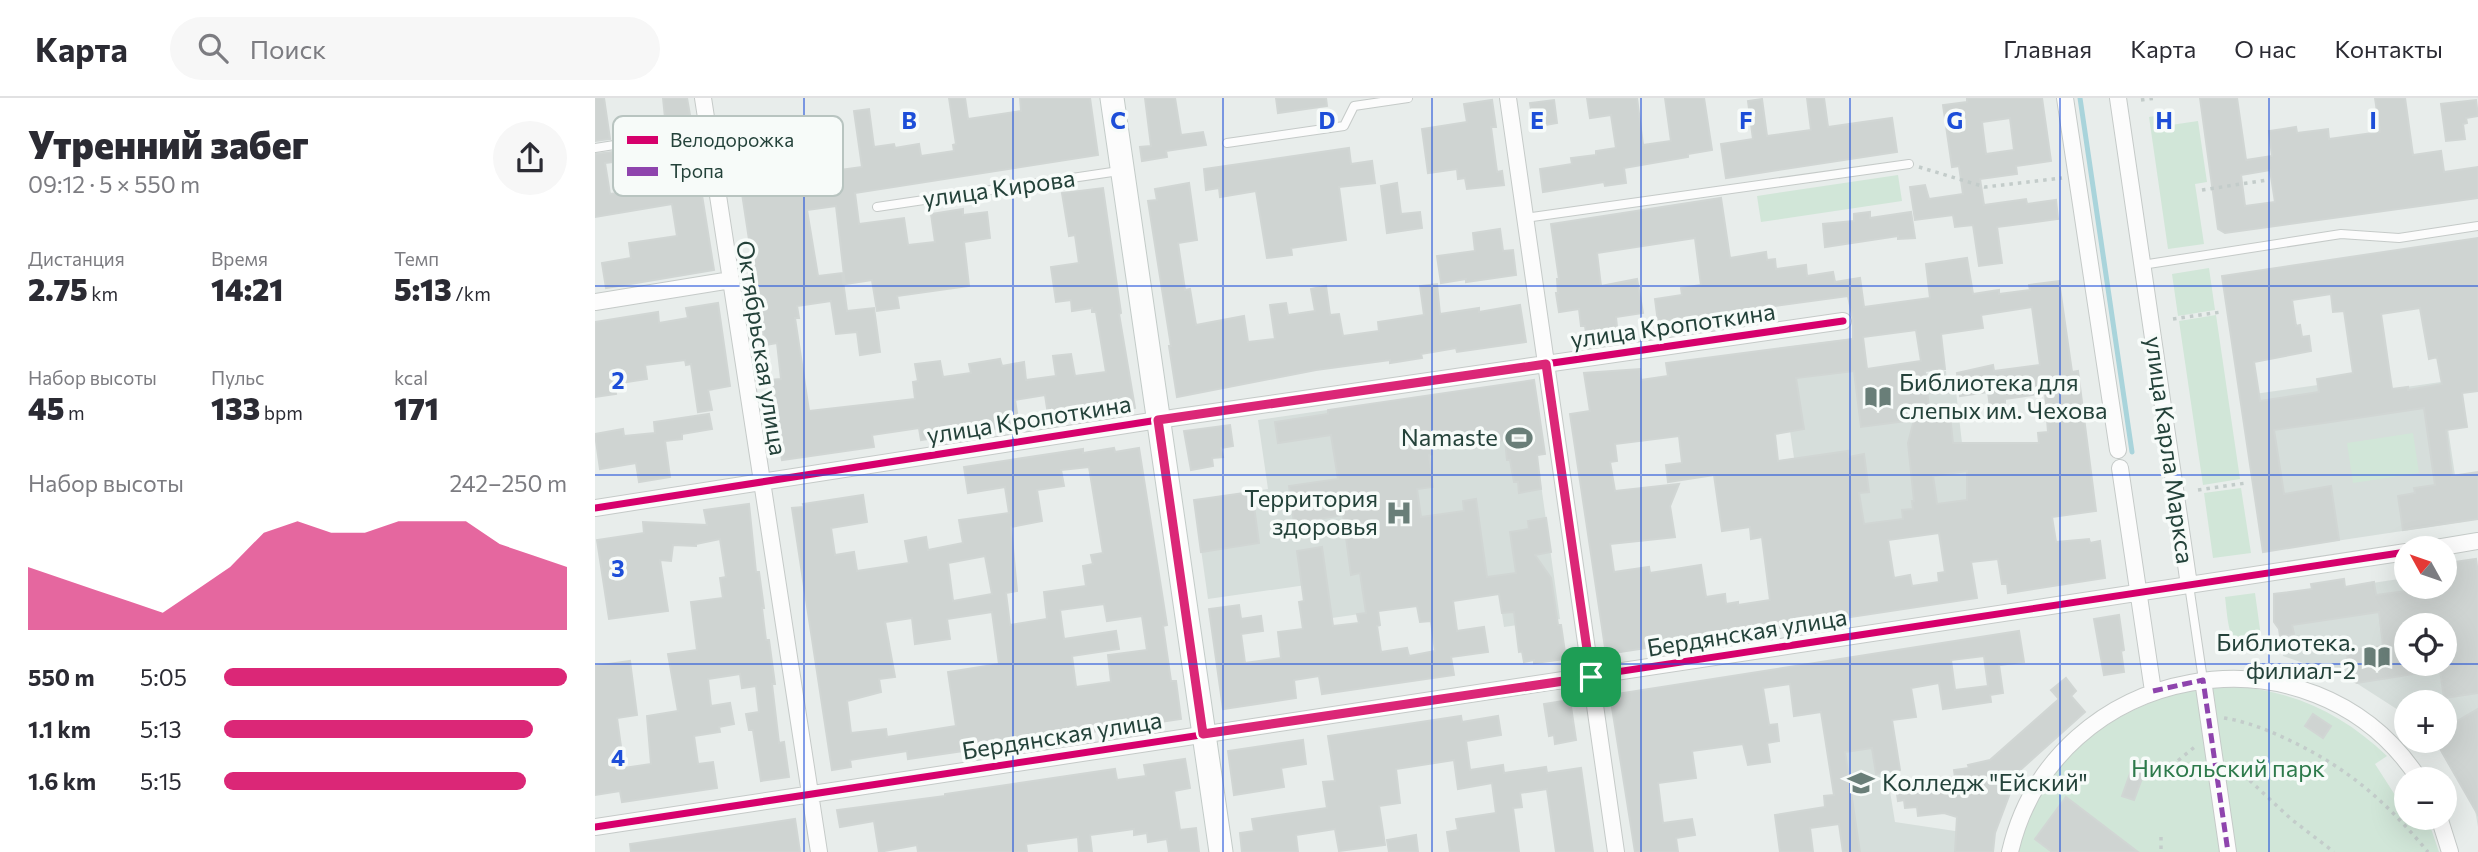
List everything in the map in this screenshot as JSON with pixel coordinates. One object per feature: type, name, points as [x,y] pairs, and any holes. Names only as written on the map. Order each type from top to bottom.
[{"type":"street","name":"Октябрьская улица","points":[[703,98],[706,116]]},
{"type":"street","points":[[1112,98],[1221,852]]},
{"type":"street","points":[[1508,98],[1616,852]]},
{"type":"street","name":"улица Карла Маркса","points":[[2065,98],[2117,450]]},
{"type":"street","name":"улица Карла Маркса","points":[[2117,98],[2189,585]]},
{"type":"street","name":"Октябрьская улица","points":[[718,196],[819,852]]},
{"type":"street","points":[[595,302],[731,280]]},
{"type":"street","name":"улица Кропоткина","points":[[595,508],[1158,420],[1843,321]]},
{"type":"street","name":"улица Карла Маркса","points":[[2120,468],[2153,691]]},
{"type":"street","points":[[2457,544],[2478,541]]},
{"type":"street","name":"Бердянская улица","points":[[595,827],[2394,554]]},
{"type":"street","points":[[2010,852],[2026,807],[2040,781],[2057,758],[2078,737],[2101,719],[2153,691],[2203,680],[2231,678],[2267,681],[2301,689],[2328,700],[2376,731],[2409,767]]},
{"type":"street","points":[[2203,680],[2228,852]]},
{"type":"street","points":[[2443,830],[2450,852]]},
{"type":"lane","points":[[1227,143],[1345,126],[1354,106],[1408,98]]},
{"type":"lane","points":[[595,148],[613,145]]},
{"type":"lane","points":[[1525,218],[1909,164]]},
{"type":"lane","name":"улица Кирова","points":[[877,207],[1122,171]]},
{"type":"lane","points":[[2142,265],[2341,234],[2399,238],[2478,226]]},
{"type":"lane","name":"улица Карла Маркса","points":[[2189,585],[2203,680]]},
{"type":"path","points":[[2141,100],[2156,98]]},
{"type":"path","points":[[1909,164],[1985,187],[2064,178]]},
{"type":"path","points":[[2202,190],[2267,180]]},
{"type":"path","points":[[2173,319],[2221,312]]},
{"type":"path","points":[[2198,490],[2246,483]]},
{"type":"path","points":[[2147,774],[2164,769],[2184,757],[2200,741],[2209,721],[2241,721],[2302,746],[2343,769],[2380,799],[2428,852]]},
{"type":"path","points":[[2212,744],[2291,819],[2334,852]]},
{"type":"path","points":[[2161,837],[2161,852]]},
{"type":"shaded area","points":[[1863,337],[1867,369],[1891,378],[1946,371],[1948,391],[1956,391],[1962,443],[2033,443],[2034,447],[2087,440],[2096,511],[1989,526],[1784,534],[1751,539],[1741,466],[1794,458],[1778,348]]},
{"type":"shaded area","points":[[2347,374],[2350,395],[2441,382],[2462,522],[2263,552],[2240,396],[2318,385],[2317,379]]},
{"type":"shaded area","points":[[1534,380],[1545,454],[1537,456],[1560,619],[1504,627],[1499,594],[1318,620],[1313,584],[1208,599],[1194,500],[1268,489],[1258,420]]},
{"type":"shaded area","points":[[2344,579],[2345,587],[2394,580],[2394,599],[2416,599],[2417,613],[2394,613],[2394,676],[2457,676],[2457,639],[2478,648],[2478,827],[2475,810],[2451,753],[2457,753],[2457,690],[2394,690],[2394,707],[2350,679],[2283,656],[2279,629],[2273,617],[2274,594],[2311,589],[2311,584]]},
{"type":"shaded area","name":"Колледж \"Ейский\"","points":[[1893,725],[1900,770],[1887,773],[1895,822],[1995,837],[1993,852],[1843,852],[1825,735]]},
{"type":"green space","points":[[2162,115],[2164,126],[2198,121],[2207,182],[2195,184],[2204,244],[2168,249],[2149,117]]},
{"type":"green space","points":[[1898,175],[1902,201],[1761,222],[1757,196]]},
{"type":"green space","points":[[2209,268],[2215,310],[2178,316],[2172,274]]},
{"type":"green space","points":[[2216,315],[2240,479],[2203,485],[2179,321]]},
{"type":"green space","points":[[2413,433],[2419,473],[2353,483],[2347,443]]},
{"type":"green space","points":[[2241,488],[2251,553],[2213,558],[2204,493]]},
{"type":"green space","points":[[2255,593],[2262,644],[2258,651],[2248,651],[2240,648],[2231,634],[2225,597]]},
{"type":"green space","name":"Никольский парк","points":[[2241,687],[2282,695],[2320,709],[2355,729],[2387,756],[2375,764],[2394,793],[2394,830],[2431,830],[2439,852],[2016,852],[2044,788],[2074,751],[2131,711],[2175,694],[2203,688]]},
{"type":"building","points":[[595,98],[604,98],[610,139],[595,141]]},
{"type":"building","points":[[663,98],[687,98],[690,115],[665,116]]},
{"type":"building","points":[[949,98],[965,98],[968,119],[1021,111],[1020,98],[1090,98],[1098,155],[855,193],[859,224],[904,218],[908,245],[935,242],[931,214],[963,209],[963,215],[987,212],[990,238],[964,242],[969,286],[897,296],[899,308],[877,311],[872,280],[845,284],[836,206],[807,210],[818,276],[842,273],[847,311],[874,308],[880,352],[860,355],[857,332],[836,334],[831,301],[797,306],[799,318],[795,318],[809,411],[915,399],[913,382],[918,381],[915,364],[940,361],[943,377],[971,373],[969,364],[1000,359],[1002,366],[1024,362],[1026,380],[1056,376],[1053,356],[1071,354],[1075,376],[1106,372],[1096,312],[1092,312],[1092,308],[1072,311],[1071,300],[1056,302],[1051,267],[1079,263],[1075,235],[1069,236],[1062,193],[1103,188],[1121,313],[1119,314],[1135,408],[1049,421],[1045,395],[1015,400],[1019,425],[921,440],[919,428],[872,435],[874,447],[782,460],[770,380],[781,379],[777,343],[765,345],[742,196],[843,196],[843,170],[862,167],[854,111],[869,109],[874,147],[894,144],[895,148],[919,144],[921,156],[954,151],[953,145],[956,144]]},
{"type":"building","points":[[1145,98],[1175,98],[1181,135],[1203,132],[1206,145],[1166,151],[1167,157],[1142,161],[1140,147],[1151,146]]},
{"type":"building","points":[[1276,98],[1326,98],[1327,106],[1278,113]]},
{"type":"building","points":[[1587,98],[1637,98],[1643,145],[1671,141],[1665,98],[1704,98],[1712,150],[1624,168],[1626,183],[1605,186],[1604,182],[1543,192],[1540,169],[1572,164],[1571,158],[1596,155],[1596,151],[1616,148],[1611,115],[1590,118]]},
{"type":"building","points":[[1807,98],[1824,98],[1828,127],[1892,118],[1897,152],[1726,178],[1721,144],[1753,139],[1748,101],[1762,99],[1767,136],[1811,130]]},
{"type":"building","points":[[1967,98],[2042,98],[2051,161],[2016,166],[2017,174],[1980,179],[1984,205],[2026,199],[2027,204],[2056,200],[2058,219],[1997,227],[2002,263],[1979,266],[1973,225],[1955,227],[1953,215],[1915,220],[1910,187],[1925,185],[1929,199],[1963,194],[1959,166],[1952,167],[1943,105],[1967,102]],"holes":[[[2010,118],[2014,150],[1986,154],[1982,122]]]},
{"type":"building","points":[[2200,98],[2237,98],[2246,160],[2272,156],[2269,131],[2296,127],[2297,133],[2328,129],[2329,139],[2380,132],[2375,98],[2405,98],[2413,155],[2441,151],[2444,172],[2478,167],[2478,198],[2225,233],[2218,229]],"holes":[[[2270,170],[2275,202],[2245,206],[2241,175]]]},
{"type":"building","points":[[1492,100],[1496,127],[1491,127],[1497,172],[1502,171],[1504,185],[1467,189],[1465,178],[1458,179],[1457,169],[1428,173],[1422,129],[1467,122],[1464,104]]},
{"type":"building","points":[[1554,100],[1557,123],[1534,127],[1530,103]]},
{"type":"building","points":[[2476,100],[2478,116],[2466,118],[2467,123],[2463,124],[2465,139],[2446,141],[2441,104]]},
{"type":"building","points":[[1349,148],[1351,164],[1372,161],[1375,183],[1339,187],[1346,240],[1291,248],[1292,255],[1267,258],[1256,191],[1220,197],[1219,188],[1206,190],[1204,169]]},
{"type":"building","points":[[612,152],[613,162],[605,163],[610,194],[702,196],[714,270],[606,288],[602,263],[631,258],[629,243],[677,236],[672,204],[595,217],[595,154]]},
{"type":"building","points":[[1189,183],[1197,240],[1178,243],[1185,290],[1190,289],[1196,325],[1244,316],[1248,342],[1275,339],[1270,305],[1286,303],[1288,315],[1315,311],[1311,289],[1326,286],[1330,315],[1339,314],[1343,336],[1379,331],[1378,322],[1424,315],[1420,286],[1437,284],[1440,314],[1479,308],[1479,312],[1520,305],[1526,342],[1457,352],[1456,348],[1421,354],[1422,358],[1316,370],[1177,397],[1148,201],[1157,200],[1155,189]]},
{"type":"building","points":[[1397,183],[1401,214],[1420,212],[1422,228],[1387,233],[1381,186]]},
{"type":"building","points":[[1721,198],[1730,258],[1766,252],[1767,260],[1775,259],[1776,269],[1806,265],[1807,276],[1833,272],[1835,282],[1860,278],[1864,307],[1930,298],[1926,264],[1967,258],[1973,294],[1999,290],[1999,294],[2030,290],[2029,285],[2059,281],[2072,372],[2078,371],[2096,511],[2052,517],[2056,542],[2089,539],[2090,543],[2100,541],[2105,578],[2008,593],[2007,584],[2002,584],[1998,559],[1971,562],[1977,598],[1606,654],[1570,414],[1590,411],[1584,373],[1640,369],[1641,380],[1668,376],[1666,363],[1853,339],[1853,320],[1848,296],[1658,322],[1655,299],[1682,295],[1681,288],[1701,285],[1695,238],[1597,253],[1601,286],[1637,279],[1643,313],[1616,317],[1617,327],[1586,332],[1585,326],[1581,326],[1579,309],[1559,312],[1556,293],[1559,279],[1551,224]],"holes":[[[2032,307],[2040,365],[1994,371],[1993,365],[1957,373],[1960,396],[1988,392],[1990,408],[2005,405],[2005,399],[2045,393],[2048,432],[2038,433],[2039,443],[1953,443],[1950,415],[1930,417],[1925,371],[1945,369],[1941,334],[1983,328],[1981,315]],[[1916,330],[1921,361],[1867,369],[1863,337]],[[1854,371],[1861,427],[1914,420],[1908,443],[1913,509],[1902,510],[1903,519],[1864,524],[1859,493],[1869,492],[1864,454],[1849,457],[1848,451],[1778,461],[1775,434],[1804,429],[1796,378]],[[1679,436],[1682,463],[1666,465],[1668,482],[1714,475],[1722,531],[1750,527],[1751,539],[1762,537],[1770,600],[1738,605],[1738,602],[1726,604],[1725,594],[1706,597],[1701,565],[1650,573],[1649,567],[1614,572],[1610,544],[1675,537],[1670,506],[1679,484],[1615,491],[1610,462],[1617,461],[1615,444]],[[1967,471],[1967,500],[1937,504],[1933,476]],[[1939,533],[1945,572],[1938,573],[1939,582],[1912,586],[1910,575],[1894,578],[1888,540]]]},
{"type":"building","points":[[1870,212],[1870,218],[1911,212],[1915,238],[1898,239],[1898,236],[1825,247],[1823,224],[1854,221],[1854,214]]},
{"type":"building","points":[[1500,229],[1503,251],[1513,250],[1516,275],[1441,283],[1437,256],[1475,251],[1473,233]]},
{"type":"building","points":[[2478,238],[2478,391],[2462,393],[2467,427],[2446,430],[2452,476],[2478,472],[2478,519],[2403,530],[2398,496],[2415,493],[2414,488],[2435,485],[2424,408],[2274,430],[2284,494],[2331,486],[2339,540],[2263,552],[2222,276]],"holes":[[[2331,294],[2333,312],[2344,311],[2353,373],[2317,379],[2319,392],[2260,401],[2254,362],[2311,351],[2309,336],[2302,337],[2300,325],[2296,326],[2292,300]],[[2420,308],[2429,359],[2437,357],[2442,384],[2408,390],[2408,387],[2392,389],[2381,314]]]},
{"type":"building","points":[[718,303],[730,386],[708,390],[712,410],[698,412],[691,364],[686,365],[685,360],[645,365],[647,379],[614,384],[616,394],[595,397],[595,322],[658,312],[659,323],[688,318],[686,308]]},
{"type":"building","points":[[1534,380],[1545,454],[1537,455],[1541,489],[1519,493],[1510,460],[1507,460],[1505,440],[1488,442],[1487,436],[1430,444],[1433,487],[1417,489],[1421,517],[1464,511],[1463,501],[1476,499],[1487,577],[1516,573],[1510,532],[1529,529],[1528,521],[1546,518],[1551,552],[1535,555],[1551,578],[1566,659],[1524,662],[1522,651],[1519,652],[1514,612],[1502,613],[1499,594],[1453,601],[1457,631],[1484,627],[1488,652],[1451,657],[1454,675],[1322,694],[1319,676],[1294,680],[1296,698],[1223,709],[1209,609],[1239,605],[1241,619],[1261,616],[1263,631],[1241,634],[1245,663],[1281,658],[1278,632],[1303,629],[1299,602],[1304,601],[1297,551],[1322,547],[1333,626],[1359,623],[1357,614],[1366,613],[1360,573],[1351,575],[1343,515],[1294,523],[1289,486],[1338,479],[1331,435],[1278,443],[1275,422],[1328,414],[1328,410]],"holes":[[[1417,606],[1420,622],[1431,621],[1435,651],[1409,656],[1407,648],[1381,652],[1378,611]]]},
{"type":"building","points":[[709,414],[712,429],[682,434],[682,439],[665,441],[670,477],[639,482],[636,463],[600,469],[595,434],[623,429],[624,436],[655,433],[654,422]]},
{"type":"building","points":[[1230,425],[1233,446],[1221,448],[1223,457],[1212,458],[1213,466],[1191,470],[1184,431]]},
{"type":"building","points":[[1114,448],[1115,452],[1139,448],[1167,625],[1163,626],[1171,681],[1176,681],[1181,719],[908,759],[907,751],[850,760],[851,767],[832,770],[792,508],[863,495],[867,522],[831,528],[835,555],[854,552],[857,571],[909,563],[905,541],[926,537],[928,550],[963,543],[959,520],[1009,513],[1005,487],[968,493],[964,467],[1083,449],[1083,453]],"holes":[[[1089,467],[1103,553],[1091,555],[1093,564],[1083,566],[1086,586],[1044,592],[1047,619],[1010,625],[1006,593],[1017,591],[1011,527],[1042,521],[1037,490],[1064,486],[1061,470]],[[985,556],[992,594],[953,601],[948,563]],[[1104,604],[1107,621],[1142,616],[1147,650],[1108,655],[1111,682],[1076,687],[1072,656],[1119,649],[1116,631],[1064,639],[1060,610]],[[992,612],[999,664],[948,672],[956,726],[887,737],[886,729],[851,733],[847,701],[881,692],[879,679],[895,677],[885,622],[912,618],[915,644],[950,639],[947,619]]]},
{"type":"building","points":[[1252,492],[1259,543],[1201,552],[1194,500]]},
{"type":"building","points":[[749,504],[756,572],[759,572],[766,640],[769,640],[775,684],[772,684],[779,743],[784,742],[789,777],[761,781],[753,730],[749,730],[746,714],[759,712],[756,686],[742,688],[740,674],[708,679],[711,706],[730,703],[734,724],[719,727],[720,732],[694,736],[698,764],[713,762],[717,788],[622,802],[620,791],[595,795],[595,666],[630,661],[637,715],[617,718],[624,768],[651,764],[647,716],[678,711],[668,654],[697,650],[691,602],[723,598],[720,578],[726,577],[720,539],[696,546],[673,545],[671,561],[660,560],[668,611],[609,619],[597,540],[644,533],[643,522],[707,525],[704,510]]},
{"type":"building","points":[[2476,559],[2478,693],[2457,696],[2457,690],[2443,690],[2441,676],[2457,676],[2457,613],[2394,613],[2394,676],[2401,676],[2357,683],[2349,679],[2347,651],[2383,646],[2379,612],[2292,625],[2294,634],[2280,636],[2274,622],[2274,594],[2312,589],[2311,584],[2344,579],[2345,587],[2374,582],[2376,595],[2394,593],[2394,599],[2457,599],[2457,562]]},
{"type":"building","points":[[2119,615],[2124,672],[2104,675],[2094,619]]},
{"type":"building","points":[[2019,631],[2024,662],[1999,665],[2003,693],[1990,695],[1991,702],[1943,709],[1939,683],[1911,688],[1916,717],[1892,720],[1900,770],[1876,774],[1872,748],[1845,752],[1860,852],[1843,852],[1839,824],[1810,828],[1813,852],[1780,852],[1775,815],[1825,807],[1824,796],[1834,795],[1821,712],[1794,716],[1790,684],[1763,688],[1769,725],[1777,724],[1779,741],[1767,743],[1770,762],[1748,765],[1743,744],[1692,751],[1696,778],[1658,783],[1663,823],[1692,819],[1695,835],[1676,838],[1678,852],[1635,852],[1610,695]],"holes":[[[1984,656],[1988,686],[1955,690],[1951,660]]]},
{"type":"building","points":[[2066,678],[2076,691],[2071,696],[2085,712],[2018,772],[1995,833],[1993,852],[1955,852],[1957,817],[1944,813],[1918,816],[1917,807],[1905,808],[1904,800],[1898,801],[1896,787],[1911,785],[1912,791],[1956,785],[1954,770],[1990,760],[2059,699],[2051,690]]},
{"type":"building","points":[[1570,700],[1576,740],[1555,744],[1554,735],[1549,736],[1544,704]]},
{"type":"building","points":[[2478,709],[2478,815],[2457,778],[2457,767],[2450,767],[2442,753],[2457,753],[2457,721]]},
{"type":"building","points":[[2313,714],[2331,726],[2323,738],[2305,726]]},
{"type":"building","points":[[1461,716],[1462,722],[1498,716],[1501,735],[1466,741],[1470,770],[1503,765],[1504,773],[1546,767],[1547,773],[1581,768],[1593,852],[1556,852],[1547,789],[1520,793],[1522,807],[1513,808],[1519,852],[1450,852],[1447,832],[1458,830],[1456,819],[1496,813],[1492,783],[1458,789],[1454,760],[1396,769],[1400,803],[1379,806],[1385,845],[1339,851],[1335,829],[1296,835],[1298,852],[1242,852],[1240,833],[1254,831],[1252,819],[1327,808],[1323,782],[1335,781],[1328,736]]},
{"type":"building","points":[[1303,740],[1306,764],[1281,768],[1284,787],[1234,795],[1228,751]]},
{"type":"building","points":[[1185,759],[1190,788],[1174,791],[1180,830],[1196,828],[1199,852],[1169,852],[1167,839],[1148,842],[1147,833],[1134,835],[1134,829],[1090,835],[1092,852],[1079,852],[1078,837],[1026,844],[1027,852],[918,852],[917,845],[879,852],[874,821],[840,827],[837,810],[1115,769],[1117,780],[1146,776],[1144,765]]},
{"type":"building","points":[[2132,768],[2144,773],[2134,800],[2122,796]]},
{"type":"building","points":[[2066,797],[2138,852],[2052,852],[2035,839]]},
{"type":"building","points":[[795,819],[800,852],[631,852],[630,844]]},
{"type":"building","points":[[1416,835],[1418,852],[1389,852],[1387,840]]},
{"type":"waterway","points":[[2080,98],[2132,452]]},
{"type":"marked path","points":[[2153,691],[2203,680],[2228,852]]},
{"type":"cycle path","points":[[595,508],[1158,420],[1843,321]]},
{"type":"cycle path","points":[[595,827],[2394,554]]},
{"type":"place","name":"Библиотека для слепых им. Чехова","points":[[1878,397]]},
{"type":"place","name":"Namaste","points":[[1519,438]]},
{"type":"place","name":"Территория здоровья","points":[[1399,513]]},
{"type":"place","name":"Библиотека. филиал-2","points":[[2377,657]]},
{"type":"place","name":"Колледж \"Ейский\"","points":[[1861,783]]},
{"type":"route","points":[[1546,364],[1591,677],[1203,734],[1158,420],[1546,364]]}]
